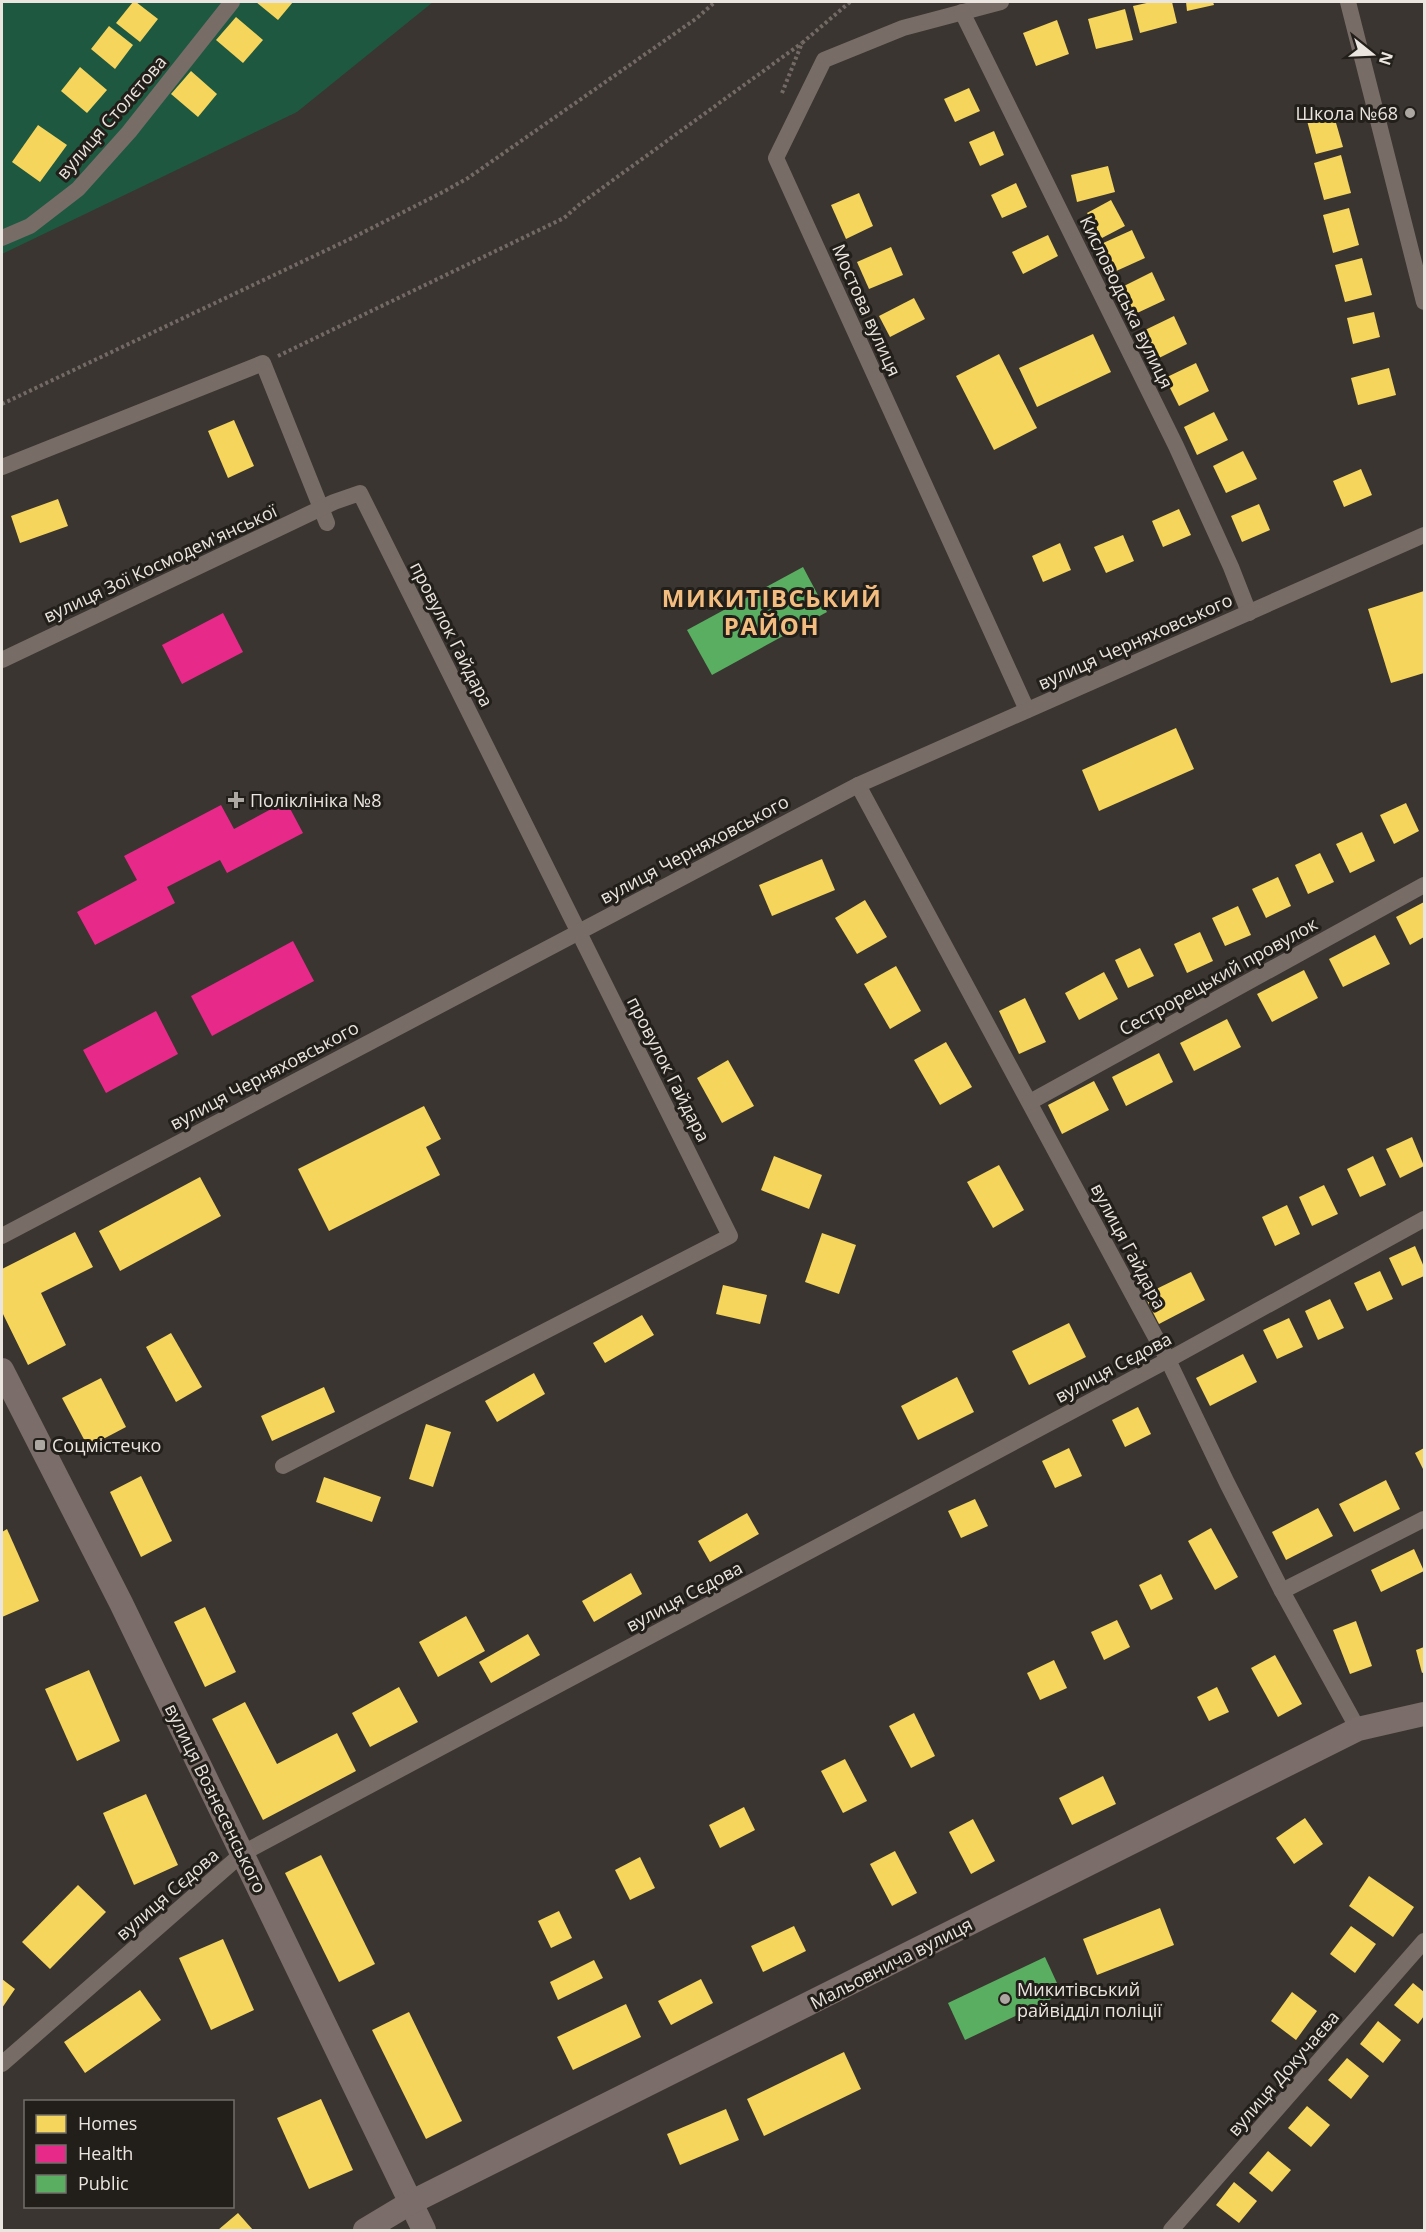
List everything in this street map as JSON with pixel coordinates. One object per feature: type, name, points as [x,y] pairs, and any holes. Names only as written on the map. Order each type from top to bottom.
[{"type":"street","name":"вулиця Столєтова","points":[[2,238],[30,226],[78,189],[129,132],[232,2]]},
{"type":"street","points":[[962,12],[1001,2]]},
{"type":"street","points":[[1348,2],[1425,302]]},
{"type":"street","name":"Кисловодська вулиця","points":[[962,12],[1176,446],[1231,567],[1249,613]]},
{"type":"street","name":"Мостова вулиця","points":[[962,12],[903,28],[824,60],[776,158],[1028,710]]},
{"type":"street","points":[[2,467],[263,363],[328,511]]},
{"type":"street","name":"провулок Гайдара","points":[[283,1466],[730,1236],[360,493],[328,511]]},
{"type":"street","name":"вулиця Зої Космодем'янської","points":[[2,660],[328,511]]},
{"type":"street","name":"вулиця Черняховського","points":[[2,1236],[858,785],[1425,535]]},
{"type":"street","name":"вулиця Гайдара","points":[[858,785],[1168,1360],[1282,1591],[1358,1730]]},
{"type":"street","name":"Сестрорецький провулок","points":[[1030,1102],[1425,885]]},
{"type":"street","name":"вулиця Сєдова","points":[[2,2064],[243,1853],[1168,1360],[1425,1219]]},
{"type":"street","name":"вулиця Вознесенського","points":[[2,1370],[122,1603],[423,2230]]},
{"type":"street","points":[[1282,1591],[1425,1519]]},
{"type":"street","name":"Мальовнича вулиця","points":[[365,2230],[410,2203],[1358,1730],[1425,1714]]},
{"type":"street","name":"вулиця Докучаєва","points":[[1171,2230],[1425,1941]]},
{"type":"path","points":[[2,404],[350,239],[468,178],[697,18],[715,2]]},
{"type":"path","points":[[263,363],[564,218],[580,204],[802,43],[850,2]]},
{"type":"path","points":[[782,93],[802,43]]},
{"type":"green space","points":[[2,2],[433,2],[297,112],[2,254]]},
{"type":"building: Homes","points":[[133,2],[158,19],[140,42],[116,23]]},
{"type":"building: Homes","points":[[256,2],[293,2],[278,20]]},
{"type":"building: Homes","points":[[1151,2],[1172,2],[1177,23],[1140,33],[1133,6]]},
{"type":"building: Homes","points":[[1186,2],[1213,2],[1214,5],[1187,11]]},
{"type":"building: Homes","points":[[1125,9],[1133,40],[1096,49],[1088,19]]},
{"type":"building: Homes","points":[[236,17],[263,40],[243,63],[216,40]]},
{"type":"building: Homes","points":[[1057,20],[1069,54],[1036,66],[1023,33]]},
{"type":"building: Homes","points":[[109,26],[133,45],[115,69],[91,49]]},
{"type":"building: Homes","points":[[80,67],[107,90],[87,113],[61,91]]},
{"type":"building: Homes","points":[[191,71],[217,94],[198,117],[171,94]]},
{"type":"building: Homes","points":[[969,88],[980,111],[955,122],[944,99]]},
{"type":"building: Homes","points":[[1332,109],[1343,147],[1316,154],[1306,117]]},
{"type":"building: Homes","points":[[38,125],[67,145],[40,182],[12,162]]},
{"type":"building: Homes","points":[[994,131],[1004,155],[980,166],[969,142]]},
{"type":"building: Homes","points":[[1341,155],[1351,193],[1324,200],[1314,163]]},
{"type":"building: Homes","points":[[1108,166],[1115,192],[1077,202],[1071,175]]},
{"type":"building: Homes","points":[[1016,183],[1027,207],[1002,218],[991,195]]},
{"type":"building: Homes","points":[[859,193],[873,226],[846,239],[831,205]]},
{"type":"building: Homes","points":[[1111,200],[1125,226],[1102,238],[1087,213]]},
{"type":"building: Homes","points":[[1349,208],[1359,245],[1333,253],[1323,215]]},
{"type":"building: Homes","points":[[1132,230],[1145,258],[1114,272],[1101,244]]},
{"type":"building: Homes","points":[[1048,235],[1058,256],[1023,274],[1012,252]]},
{"type":"building: Homes","points":[[891,247],[903,275],[869,289],[857,262]]},
{"type":"building: Homes","points":[[1362,258],[1372,295],[1345,302],[1335,265]]},
{"type":"building: Homes","points":[[1152,272],[1165,300],[1135,314],[1122,287]]},
{"type":"building: Homes","points":[[914,298],[925,319],[890,337],[879,316]]},
{"type":"building: Homes","points":[[1374,312],[1380,337],[1353,344],[1347,318]]},
{"type":"building: Homes","points":[[1174,316],[1187,344],[1157,359],[1143,331]]},
{"type":"building: Homes","points":[[1093,334],[1111,372],[1037,407],[1019,368]]},
{"type":"building: Homes","points":[[999,354],[1037,428],[994,450],[956,376]]},
{"type":"building: Homes","points":[[1196,363],[1209,391],[1179,406],[1165,378]]},
{"type":"building: Homes","points":[[1389,368],[1396,395],[1358,405],[1351,378]]},
{"type":"building: Homes","points":[[1214,412],[1228,440],[1197,455],[1184,427]]},
{"type":"building: Homes","points":[[234,420],[254,466],[228,478],[208,431]]},
{"type":"building: Homes","points":[[1243,451],[1257,479],[1226,493],[1213,466]]},
{"type":"building: Homes","points":[[1361,469],[1372,495],[1344,507],[1333,481]]},
{"type":"building: Homes","points":[[58,499],[68,526],[20,543],[11,516]]},
{"type":"building: Homes","points":[[1259,504],[1270,530],[1242,542],[1231,516]]},
{"type":"building: Homes","points":[[1179,509],[1191,535],[1163,547],[1152,521]]},
{"type":"building: Homes","points":[[1123,535],[1134,561],[1106,573],[1094,547]]},
{"type":"building: Homes","points":[[1060,543],[1071,570],[1043,582],[1032,556]]},
{"type":"building: Homes","points":[[1424,591],[1424,673],[1391,683],[1368,609]]},
{"type":"building: Homes","points":[[1176,728],[1194,769],[1099,811],[1082,770]]},
{"type":"building: Homes","points":[[1406,803],[1419,831],[1394,844],[1380,815]]},
{"type":"building: Homes","points":[[1362,832],[1375,861],[1350,873],[1336,844]]},
{"type":"building: Homes","points":[[1320,853],[1334,882],[1308,894],[1295,865]]},
{"type":"building: Homes","points":[[822,859],[835,890],[772,916],[759,885]]},
{"type":"building: Homes","points":[[1278,877],[1291,906],[1266,918],[1252,889]]},
{"type":"building: Homes","points":[[865,900],[887,937],[857,954],[835,918]]},
{"type":"building: Homes","points":[[1424,902],[1424,937],[1410,945],[1396,917]]},
{"type":"building: Homes","points":[[1238,906],[1251,935],[1225,946],[1212,918]]},
{"type":"building: Homes","points":[[1200,932],[1213,961],[1187,973],[1174,944]]},
{"type":"building: Homes","points":[[1375,935],[1390,964],[1343,987],[1329,959]]},
{"type":"building: Homes","points":[[1140,948],[1154,976],[1128,988],[1115,960]]},
{"type":"building: Homes","points":[[896,966],[921,1011],[890,1029],[864,984]]},
{"type":"building: Homes","points":[[1304,970],[1318,998],[1272,1022],[1257,994]]},
{"type":"building: Homes","points":[[1104,972],[1118,999],[1079,1020],[1065,993]]},
{"type":"building: Homes","points":[[1025,998],[1046,1042],[1019,1054],[999,1011]]},
{"type":"building: Homes","points":[[1227,1019],[1241,1047],[1194,1071],[1180,1043]]},
{"type":"building: Homes","points":[[946,1042],[972,1087],[940,1105],[914,1060]]},
{"type":"building: Homes","points":[[1159,1053],[1173,1082],[1126,1106],[1112,1077]]},
{"type":"building: Homes","points":[[728,1060],[754,1106],[722,1123],[697,1078]]},
{"type":"building: Homes","points":[[1094,1081],[1109,1110],[1062,1134],[1048,1105]]},
{"type":"building: Homes","points":[[424,1106],[441,1139],[426,1147],[440,1175],[329,1231],[298,1169]]},
{"type":"building: Homes","points":[[1412,1137],[1424,1166],[1400,1178],[1386,1149]]},
{"type":"building: Homes","points":[[774,1156],[822,1175],[809,1209],[761,1190]]},
{"type":"building: Homes","points":[[1373,1156],[1386,1185],[1360,1197],[1347,1169]]},
{"type":"building: Homes","points":[[999,1165],[1024,1210],[993,1228],[967,1182]]},
{"type":"building: Homes","points":[[200,1177],[221,1216],[120,1271],[99,1231]]},
{"type":"building: Homes","points":[[1324,1185],[1338,1214],[1312,1226],[1299,1197]]},
{"type":"building: Homes","points":[[1287,1205],[1300,1234],[1275,1246],[1262,1217]]},
{"type":"building: Homes","points":[[75,1232],[93,1267],[41,1293],[66,1345],[28,1365],[2,1312],[2,1269]]},
{"type":"building: Homes","points":[[822,1233],[856,1245],[839,1294],[805,1282]]},
{"type":"building: Homes","points":[[1415,1246],[1424,1267],[1424,1276],[1402,1286],[1389,1258]]},
{"type":"building: Homes","points":[[1380,1271],[1393,1299],[1367,1311],[1354,1283]]},
{"type":"building: Homes","points":[[1191,1272],[1205,1300],[1159,1324],[1144,1295]]},
{"type":"building: Homes","points":[[723,1285],[767,1295],[760,1324],[716,1314]]},
{"type":"building: Homes","points":[[1330,1299],[1344,1328],[1318,1340],[1305,1311]]},
{"type":"building: Homes","points":[[642,1315],[654,1335],[605,1363],[593,1343]]},
{"type":"building: Homes","points":[[1289,1318],[1303,1347],[1277,1359],[1263,1330]]},
{"type":"building: Homes","points":[[1069,1323],[1086,1357],[1029,1385],[1012,1351]]},
{"type":"building: Homes","points":[[171,1333],[202,1387],[176,1402],[146,1347]]},
{"type":"building: Homes","points":[[1243,1354],[1257,1382],[1210,1406],[1196,1378]]},
{"type":"building: Homes","points":[[534,1373],[545,1394],[497,1422],[485,1401]]},
{"type":"building: Homes","points":[[957,1377],[974,1412],[918,1440],[901,1406]]},
{"type":"building: Homes","points":[[101,1378],[126,1427],[88,1447],[62,1398]]},
{"type":"building: Homes","points":[[324,1387],[335,1412],[272,1441],[261,1416]]},
{"type":"building: Homes","points":[[1138,1407],[1151,1434],[1125,1447],[1112,1420]]},
{"type":"building: Homes","points":[[426,1424],[451,1432],[433,1487],[409,1479]]},
{"type":"building: Homes","points":[[1069,1448],[1082,1476],[1055,1488],[1042,1461]]},
{"type":"building: Homes","points":[[1424,1448],[1424,1468],[1423,1469],[1415,1453]]},
{"type":"building: Homes","points":[[141,1476],[172,1541],[141,1557],[110,1492]]},
{"type":"building: Homes","points":[[324,1477],[381,1497],[372,1522],[316,1502]]},
{"type":"building: Homes","points":[[1386,1480],[1400,1509],[1354,1532],[1339,1504]]},
{"type":"building: Homes","points":[[975,1499],[988,1526],[961,1538],[948,1511]]},
{"type":"building: Homes","points":[[1318,1508],[1333,1536],[1286,1560],[1272,1532]]},
{"type":"building: Homes","points":[[747,1513],[759,1534],[710,1562],[698,1541]]},
{"type":"building: Homes","points":[[1211,1528],[1238,1577],[1215,1590],[1188,1541]]},
{"type":"building: Homes","points":[[7,1529],[39,1601],[2,1617],[2,1532]]},
{"type":"building: Homes","points":[[1414,1549],[1424,1571],[1381,1592],[1371,1570]]},
{"type":"building: Homes","points":[[631,1573],[642,1594],[594,1622],[582,1601]]},
{"type":"building: Homes","points":[[1161,1574],[1173,1599],[1151,1610],[1139,1585]]},
{"type":"building: Homes","points":[[205,1607],[236,1672],[205,1687],[174,1622]]},
{"type":"building: Homes","points":[[466,1616],[485,1651],[438,1677],[419,1642]]},
{"type":"building: Homes","points":[[1117,1620],[1130,1647],[1104,1660],[1091,1632]]},
{"type":"building: Homes","points":[[1356,1621],[1372,1666],[1350,1674],[1333,1630]]},
{"type":"building: Homes","points":[[528,1634],[540,1655],[491,1683],[479,1662]]},
{"type":"building: Homes","points":[[1424,1647],[1424,1672],[1422,1673],[1416,1650]]},
{"type":"building: Homes","points":[[1275,1655],[1302,1704],[1278,1717],[1251,1668]]},
{"type":"building: Homes","points":[[1054,1660],[1067,1688],[1040,1700],[1027,1673]]},
{"type":"building: Homes","points":[[89,1670],[120,1741],[77,1761],[45,1689]]},
{"type":"building: Homes","points":[[399,1687],[418,1722],[370,1747],[352,1713]]},
{"type":"building: Homes","points":[[1217,1687],[1229,1712],[1209,1721],[1197,1697]]},
{"type":"building: Homes","points":[[245,1702],[277,1764],[337,1733],[356,1771],[263,1820],[212,1719]]},
{"type":"building: Homes","points":[[914,1713],[935,1756],[911,1768],[889,1726]]},
{"type":"building: Homes","points":[[845,1759],[867,1801],[843,1813],[821,1771]]},
{"type":"building: Homes","points":[[1103,1776],[1116,1804],[1072,1825],[1059,1798]]},
{"type":"building: Homes","points":[[146,1794],[178,1865],[134,1885],[103,1813]]},
{"type":"building: Homes","points":[[744,1807],[755,1830],[720,1848],[709,1825]]},
{"type":"building: Homes","points":[[1305,1818],[1323,1844],[1294,1864],[1276,1838]]},
{"type":"building: Homes","points":[[973,1819],[995,1861],[971,1874],[949,1832]]},
{"type":"building: Homes","points":[[895,1851],[917,1893],[892,1906],[870,1864]]},
{"type":"building: Homes","points":[[321,1855],[375,1964],[339,1982],[285,1873]]},
{"type":"building: Homes","points":[[640,1857],[655,1888],[630,1900],[615,1870]]},
{"type":"building: Homes","points":[[1369,1876],[1414,1907],[1393,1937],[1349,1906]]},
{"type":"building: Homes","points":[[78,1885],[106,1912],[50,1969],[22,1942]]},
{"type":"building: Homes","points":[[1160,1908],[1174,1945],[1097,1975],[1083,1939]]},
{"type":"building: Homes","points":[[559,1911],[572,1938],[551,1948],[538,1921]]},
{"type":"building: Homes","points":[[794,1926],[806,1951],[763,1972],[751,1946]]},
{"type":"building: Homes","points":[[1351,1926],[1376,1944],[1355,1973],[1330,1954]]},
{"type":"building: Homes","points":[[223,1939],[254,2010],[211,2030],[179,1958]]},
{"type":"building: Homes","points":[[594,1960],[603,1978],[558,2000],[550,1982]]},
{"type":"building: Homes","points":[[2,1979],[15,1989],[2,2008]]},
{"type":"building: Homes","points":[[701,1979],[713,2003],[671,2025],[658,2001]]},
{"type":"building: Homes","points":[[1413,1983],[1424,1992],[1424,2016],[1418,2024],[1394,2005]]},
{"type":"building: Homes","points":[[140,1990],[161,2020],[85,2073],[64,2042]]},
{"type":"building: Homes","points":[[1292,1992],[1317,2011],[1296,2040],[1271,2021]]},
{"type":"building: Homes","points":[[626,2004],[641,2037],[573,2070],[557,2037]]},
{"type":"building: Homes","points":[[409,2012],[462,2121],[426,2139],[372,2030]]},
{"type":"building: Homes","points":[[1378,2021],[1401,2040],[1383,2063],[1360,2044]]},
{"type":"building: Homes","points":[[844,2052],[861,2089],[764,2136],[747,2099]]},
{"type":"building: Homes","points":[[1347,2058],[1369,2076],[1351,2099],[1328,2080]]},
{"type":"building: Homes","points":[[321,2099],[353,2170],[309,2189],[277,2118]]},
{"type":"building: Homes","points":[[1307,2106],[1330,2125],[1311,2147],[1288,2128]]},
{"type":"building: Homes","points":[[726,2109],[739,2140],[680,2165],[667,2134]]},
{"type":"building: Homes","points":[[1268,2151],[1291,2170],[1272,2192],[1249,2173]]},
{"type":"building: Homes","points":[[1234,2182],[1257,2201],[1239,2223],[1216,2205]]},
{"type":"building: Homes","points":[[238,2213],[253,2230],[218,2230]]},
{"type":"building: Health","points":[[223,613],[243,652],[182,684],[162,645]]},
{"type":"building: Health","points":[[286,801],[303,833],[227,873],[220,860],[167,887],[175,903],[95,945],[77,912],[137,880],[124,856],[221,805],[234,829]]},
{"type":"building: Health","points":[[293,941],[314,981],[212,1036],[191,996]]},
{"type":"building: Health","points":[[156,1011],[178,1054],[106,1093],[83,1050]]},
{"type":"building: Public","points":[[803,567],[827,612],[712,675],[687,630]]},
{"type":"building: Public","name":"Микитівський райвідділ поліції","points":[[1045,1957],[1062,1994],[965,2040],[948,2003]]},
{"type":"place","name":"Школа №68","points":[[1410,113]]},
{"type":"place","name":"Поліклініка №8","points":[[236,800]]},
{"type":"place","name":"Соцмістечко","points":[[40,1445]]},
{"type":"place","name":"Микитівський райвідділ поліції","points":[[1005,1999]]},
{"type":"district","name":"МИКИТІВСЬКИЙ РАЙОН","points":[[772,611]]}]
